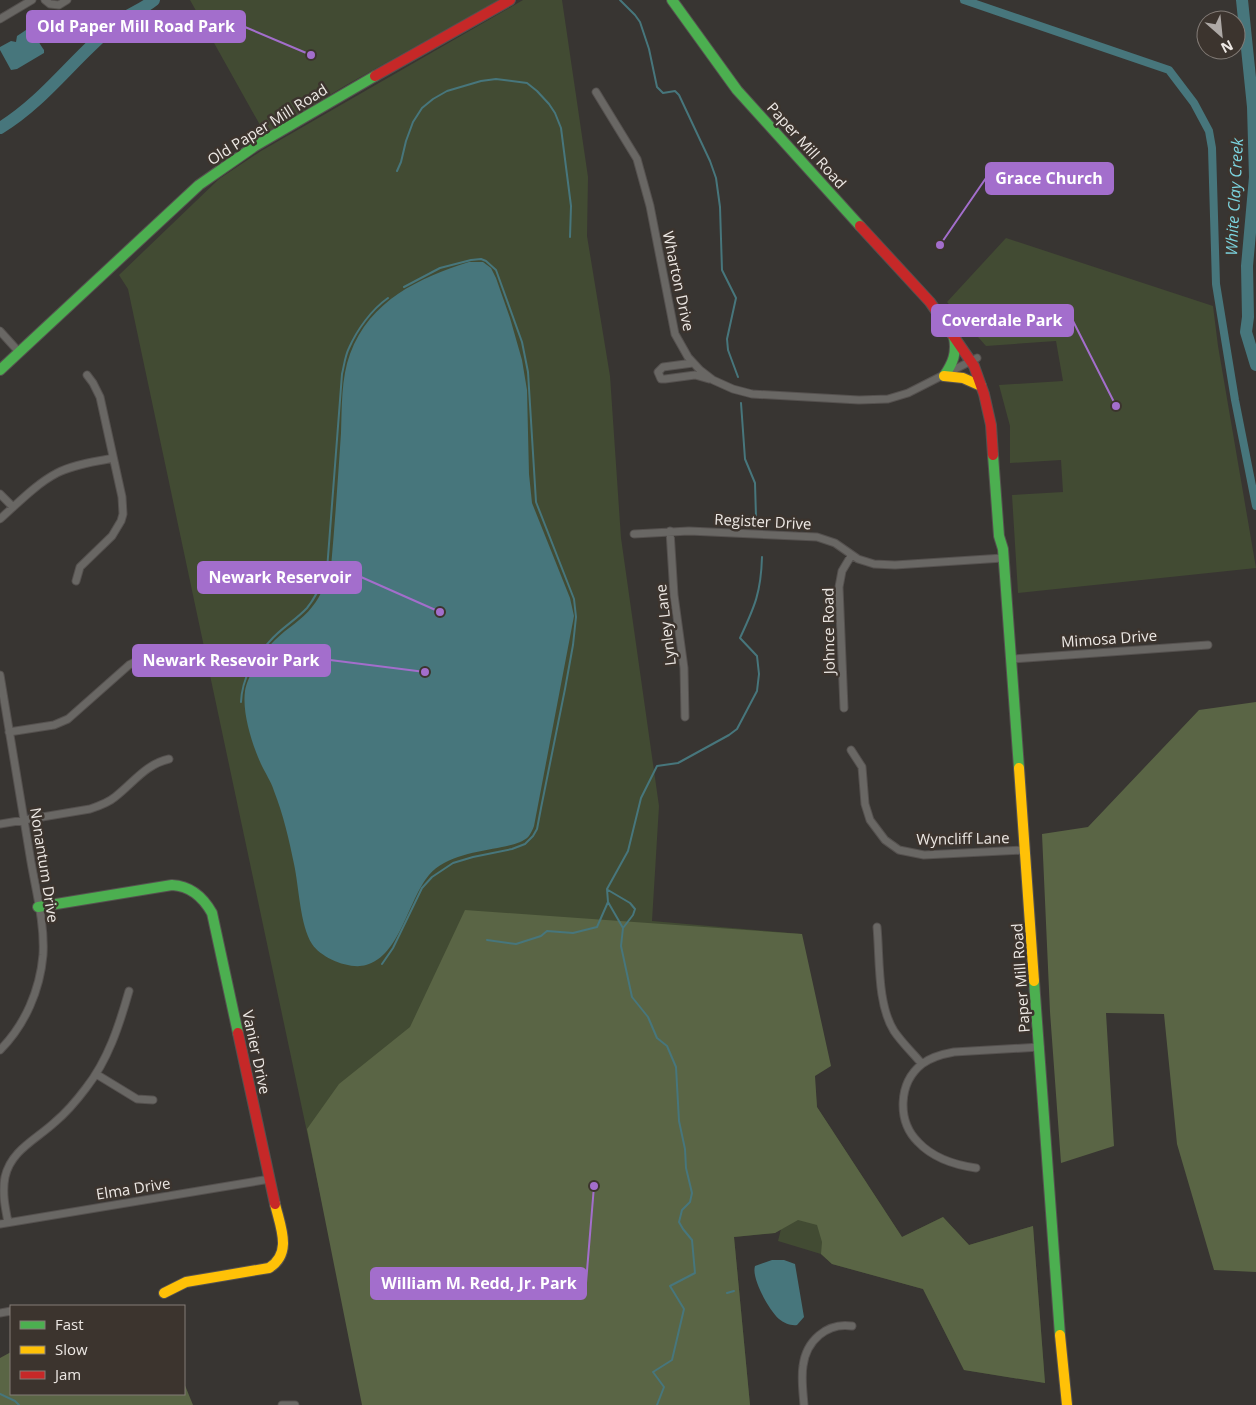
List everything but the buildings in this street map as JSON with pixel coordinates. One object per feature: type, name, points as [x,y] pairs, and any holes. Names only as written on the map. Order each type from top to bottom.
[{"type":"main road","name":"Old Paper Mill Road","points":[[0,370],[199,185],[227,164],[261,142],[400,61],[510,0]]},
{"type":"main road","name":"Paper Mill Road","points":[[672,0],[714,60],[743,96],[930,302],[974,360],[991,425],[999,536],[1003,554],[1061,1350],[1067,1405]]},
{"type":"main road","name":"Paper Mill Road","points":[[930,302],[938,305],[957,327],[991,392],[998,424],[1006,535],[1003,554]]},
{"type":"main road","points":[[944,376],[956,356],[956,346],[952,331]]},
{"type":"main road","points":[[944,376],[963,376],[981,386]]},
{"type":"main road","name":"Vanier Drive","points":[[38,907],[179,885],[193,890],[204,899],[212,913],[284,1249],[279,1260],[269,1268],[186,1282],[164,1293]]},
{"type":"street","points":[[0,19],[32,0]]},
{"type":"street","points":[[45,0],[50,4],[58,6],[67,0]]},
{"type":"street","name":"Wharton Drive","points":[[596,92],[637,159],[650,206],[675,334],[680,346],[693,363],[713,380],[733,389],[752,394],[859,400],[888,399],[908,393],[974,360]]},
{"type":"street","points":[[0,332],[20,352]]},
{"type":"street","points":[[693,363],[662,366],[658,372],[659,376],[661,379],[695,376],[713,380]]},
{"type":"street","points":[[76,581],[80,567],[112,536],[122,521],[123,506],[100,397],[87,375]]},
{"type":"street","points":[[0,519],[35,488],[57,473],[82,464],[113,458]]},
{"type":"street","points":[[0,494],[13,507]]},
{"type":"street","name":"Register Drive","points":[[634,534],[670,531],[817,537],[835,543],[851,556],[874,564],[884,565],[1003,554]]},
{"type":"street","name":"Lynley Lane","points":[[670,531],[674,595],[684,668],[685,717]]},
{"type":"street","name":"Johnce Road","points":[[844,708],[839,587],[842,571],[851,556]]},
{"type":"street","name":"Mimosa Drive","points":[[1011,659],[1208,645]]},
{"type":"street","points":[[9,732],[54,725],[68,720],[129,665],[147,659]]},
{"type":"street","name":"Nonantum Drive","points":[[0,675],[38,907],[43,955],[38,984],[33,998],[21,1023],[0,1050]]},
{"type":"street","name":"Wyncliff Lane","points":[[851,750],[862,768],[865,804],[870,820],[885,840],[899,850],[924,855],[1025,850]]},
{"type":"street","points":[[0,824],[100,806],[114,798],[149,767],[169,759]]},
{"type":"street","points":[[878,927],[882,995],[886,1013],[894,1031],[922,1064]]},
{"type":"street","points":[[4,1223],[5,1176],[12,1160],[24,1147],[68,1110],[96,1074],[118,1027],[129,991]]},
{"type":"street","points":[[976,1168],[954,1164],[935,1156],[919,1143],[908,1128],[904,1118],[903,1098],[909,1081],[922,1064],[942,1054],[1040,1047]]},
{"type":"street","points":[[96,1074],[132,1096],[142,1100],[153,1100]]},
{"type":"street","name":"Elma Drive","points":[[4,1223],[270,1179]]},
{"type":"street","points":[[804,1405],[802,1367],[808,1350],[818,1337],[829,1328],[843,1324],[852,1326]]},
{"type":"street","points":[[282,1405],[295,1405]]},
{"type":"green space","points":[[190,0],[499,0],[348,84],[265,134]]},
{"type":"green space","points":[[523,0],[562,0],[588,177],[587,236],[610,376],[621,538],[659,806],[652,921],[802,934],[817,1107],[902,1237],[943,1217],[969,1245],[1033,1226],[1045,1383],[964,1370],[923,1289],[832,1264],[821,1254],[778,1241],[781,1229],[775,1233],[734,1237],[750,1405],[365,1405],[128,289],[119,275],[219,179],[261,151]]},
{"type":"green space","points":[[1006,238],[1213,306],[1218,346],[1256,568],[1018,593],[1012,495],[1063,492],[1061,460],[1010,463],[1010,426],[999,385],[1063,381],[1056,341],[986,346],[947,302]]},
{"type":"green space","points":[[1256,702],[1256,1272],[1214,1270],[1177,1144],[1164,1014],[1106,1013],[1114,1146],[1061,1163],[1050,1012],[1042,834],[1088,827],[1199,710]]},
{"type":"green space","points":[[465,910],[802,934],[831,1066],[815,1076],[817,1107],[902,1237],[943,1217],[969,1245],[1033,1226],[1045,1383],[964,1370],[923,1289],[832,1264],[821,1254],[822,1242],[817,1225],[798,1220],[775,1233],[734,1237],[750,1405],[362,1405],[307,1129],[339,1084],[410,1027]]},
{"type":"green space","points":[[10,1353],[10,1395],[185,1395],[185,1385],[193,1405],[0,1405],[0,1358]]},
{"type":"water","points":[[26,30],[36,38],[44,53],[17,69],[11,70],[0,47],[11,41],[16,42],[17,36]]},
{"type":"water","points":[[469,262],[483,262],[491,268],[510,318],[522,360],[527,390],[529,474],[532,503],[570,598],[574,616],[534,826],[530,835],[517,843],[463,855],[436,868],[422,886],[387,951],[378,960],[366,965],[352,966],[336,962],[322,954],[312,944],[308,936],[302,916],[294,864],[283,818],[273,787],[258,756],[248,728],[244,700],[245,691],[252,671],[266,650],[308,612],[318,598],[331,567],[343,383],[350,354],[359,335],[383,305],[398,294],[432,276]]},
{"type":"water","points":[[772,1260],[784,1260],[795,1264],[804,1317],[797,1325],[783,1322],[775,1315],[758,1286],[754,1271],[755,1266]]},
{"type":"waterway","name":"White Clay Creek","points":[[0,128],[32,105],[118,22],[154,0]]},
{"type":"waterway","points":[[620,0],[640,22],[649,49],[657,87],[663,93],[675,91],[679,95],[716,178],[720,207],[722,270],[736,298],[727,339],[728,350],[738,377]]},
{"type":"waterway","points":[[964,0],[1169,70],[1194,103],[1209,131],[1212,148],[1216,284],[1235,400],[1256,506]]},
{"type":"waterway","name":"White Clay Creek","points":[[1242,0],[1253,107],[1255,177],[1247,266],[1248,317],[1246,332],[1256,365]]},
{"type":"waterway","points":[[397,171],[413,122],[422,108],[433,99],[447,91],[481,81],[496,79],[527,83],[549,104],[561,128],[571,206],[570,237]]},
{"type":"waterway","points":[[382,964],[393,948],[422,888],[432,877],[453,863],[512,849],[525,844],[537,829],[565,689],[576,617],[574,599],[536,502],[528,372],[522,342],[496,270],[486,261],[481,259],[471,260],[440,268],[404,287]]},
{"type":"waterway","points":[[241,702],[246,677],[254,661],[274,636],[307,608],[327,570],[342,374],[346,354],[360,327],[370,314],[388,298]]},
{"type":"waterway","points":[[741,403],[745,459],[755,483],[756,517]]},
{"type":"waterway","points":[[657,1405],[664,1387],[653,1372],[672,1360],[684,1309],[670,1286],[695,1273],[692,1240],[679,1222],[682,1210],[690,1202],[692,1193],[679,1121],[676,1067],[667,1046],[657,1038],[648,1017],[632,997],[621,946],[623,928],[608,902],[607,889],[628,851],[641,798],[657,766],[678,763],[729,735],[737,729],[757,691],[759,674],[757,656],[740,638],[756,599],[762,557]]},
{"type":"waterway","points":[[608,890],[630,903],[635,909],[633,915],[623,928]]},
{"type":"waterway","points":[[487,940],[516,944],[541,936],[547,931],[573,933],[597,927],[608,902]]},
{"type":"waterway","points":[[727,1293],[734,1291]]},
{"type":"waterway","points":[[0,1394],[19,1405]]},
{"type":"traffic: fast","points":[[672,0],[737,90],[860,226]]},
{"type":"traffic: fast","points":[[0,370],[199,185],[255,146],[375,76]]},
{"type":"traffic: fast","points":[[944,376],[954,358],[954,337]]},
{"type":"traffic: fast","points":[[993,455],[999,536],[1003,549],[1019,768]]},
{"type":"traffic: fast","points":[[38,907],[172,885],[196,893],[212,913],[238,1033]]},
{"type":"traffic: fast","points":[[1034,981],[1060,1335]]},
{"type":"traffic: slow","points":[[944,376],[963,378],[981,386]]},
{"type":"traffic: slow","points":[[1019,768],[1034,981]]},
{"type":"traffic: slow","points":[[164,1293],[186,1282],[269,1268],[281,1255],[283,1247],[282,1230],[275,1204]]},
{"type":"traffic: slow","points":[[1060,1335],[1067,1405]]},
{"type":"traffic: jam","points":[[375,76],[510,0]]},
{"type":"traffic: jam","points":[[860,226],[930,302],[974,366],[984,394],[991,425],[993,455]]},
{"type":"traffic: jam","points":[[238,1033],[275,1204]]},
{"type":"place","name":"Old Paper Mill Road Park","points":[[311,55]]},
{"type":"place","name":"Grace Church","points":[[940,245]]},
{"type":"place","name":"Coverdale Park","points":[[1116,406]]},
{"type":"place","name":"Newark Reservoir","points":[[440,612]]},
{"type":"place","name":"Newark Resevoir Park","points":[[425,672]]},
{"type":"place","name":"William M. Redd, Jr. Park","points":[[594,1186]]}]
